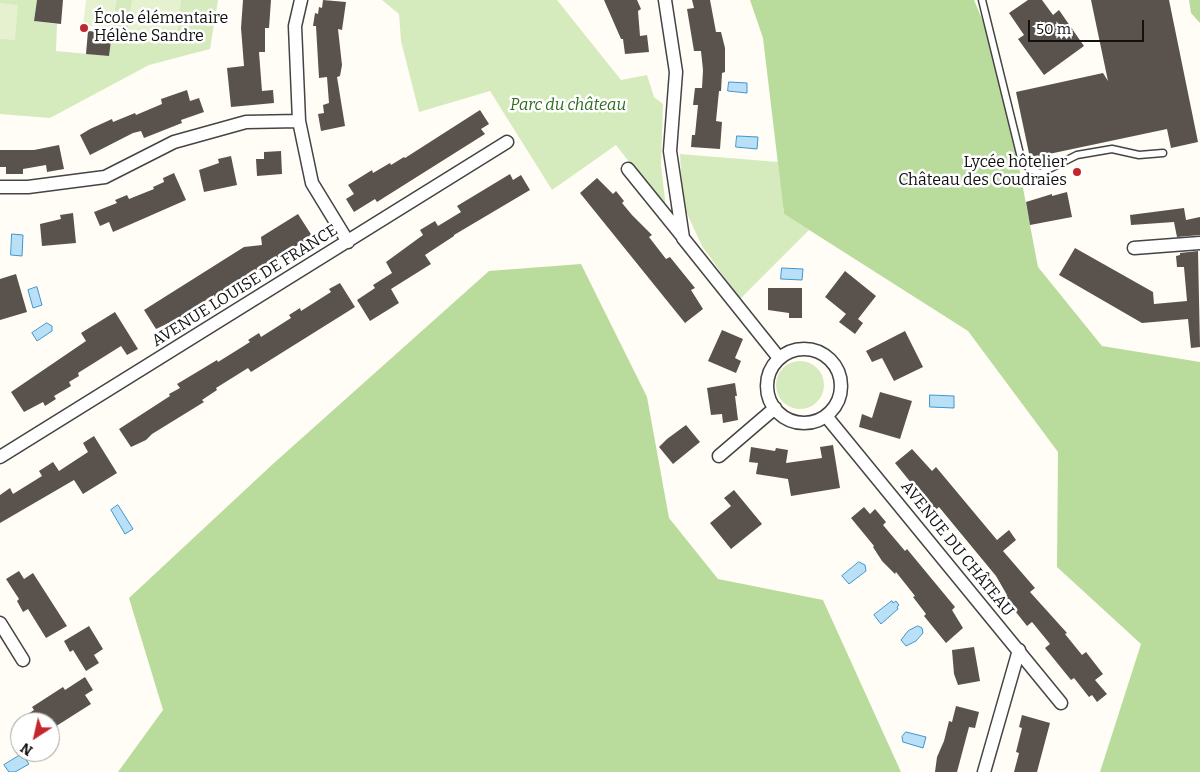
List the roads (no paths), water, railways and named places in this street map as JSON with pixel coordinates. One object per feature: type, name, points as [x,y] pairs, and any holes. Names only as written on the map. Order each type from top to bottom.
[{"type":"street","points":[[301,0],[295,26],[298,121],[312,184],[348,242]]},
{"type":"street","points":[[665,0],[676,72],[670,151],[683,238]]},
{"type":"street","points":[[0,187],[28,187],[105,178],[174,142],[246,122],[298,121]]},
{"type":"street","name":"AVENUE LOUISE DE FRANCE","points":[[0,457],[507,142]]},
{"type":"street","points":[[628,169],[779,358]]},
{"type":"street","points":[[1134,248],[1200,243]]},
{"type":"street","points":[[807,349],[822,353],[833,362],[840,375],[841,390],[836,405],[826,416],[813,421],[799,422],[786,418],[775,408],[767,388],[768,377],[779,358],[792,350],[807,349]]},
{"type":"street","points":[[719,456],[775,408]]},
{"type":"street","name":"AVENUE DU CHÂTEAU","points":[[826,416],[1061,703]]},
{"type":"street","points":[[0,623],[23,660]]},
{"type":"street","points":[[984,772],[1019,650]]},
{"type":"lane","points":[[982,0],[1022,162],[1031,170],[1041,173],[1077,156],[1112,149],[1139,155],[1163,153]]},
{"type":"water","points":[[729,82],[747,83],[747,93],[728,91]]},
{"type":"water","points":[[737,136],[758,137],[757,149],[736,147]]},
{"type":"water","points":[[12,234],[23,235],[22,256],[11,255]]},
{"type":"water","points":[[782,268],[803,269],[802,280],[781,279]]},
{"type":"water","points":[[37,287],[42,305],[33,308],[28,290]]},
{"type":"water","points":[[47,323],[52,326],[52,331],[37,341],[32,333]]},
{"type":"water","points":[[930,395],[954,396],[954,408],[930,407]]},
{"type":"water","points":[[118,505],[133,529],[125,534],[111,510]]},
{"type":"water","points":[[859,562],[865,565],[866,571],[849,584],[842,576]]},
{"type":"water","points":[[892,601],[893,603],[896,601],[899,605],[898,609],[881,624],[874,615]]},
{"type":"water","points":[[918,626],[922,628],[923,633],[916,641],[906,646],[901,640],[908,631]]},
{"type":"water","points":[[906,732],[926,737],[923,748],[903,742],[902,737]]},
{"type":"water","points":[[10,761],[28,762],[29,764],[15,772],[9,772],[4,765]]},
{"type":"place","name":"École élémentaire Hélène Sandre","points":[[84,28]]},
{"type":"place","name":"Lycée hôtelier Château des Coudraies","points":[[1077,172]]},
{"type":"park label","name":"Parc du château","points":[[568,106]]}]
